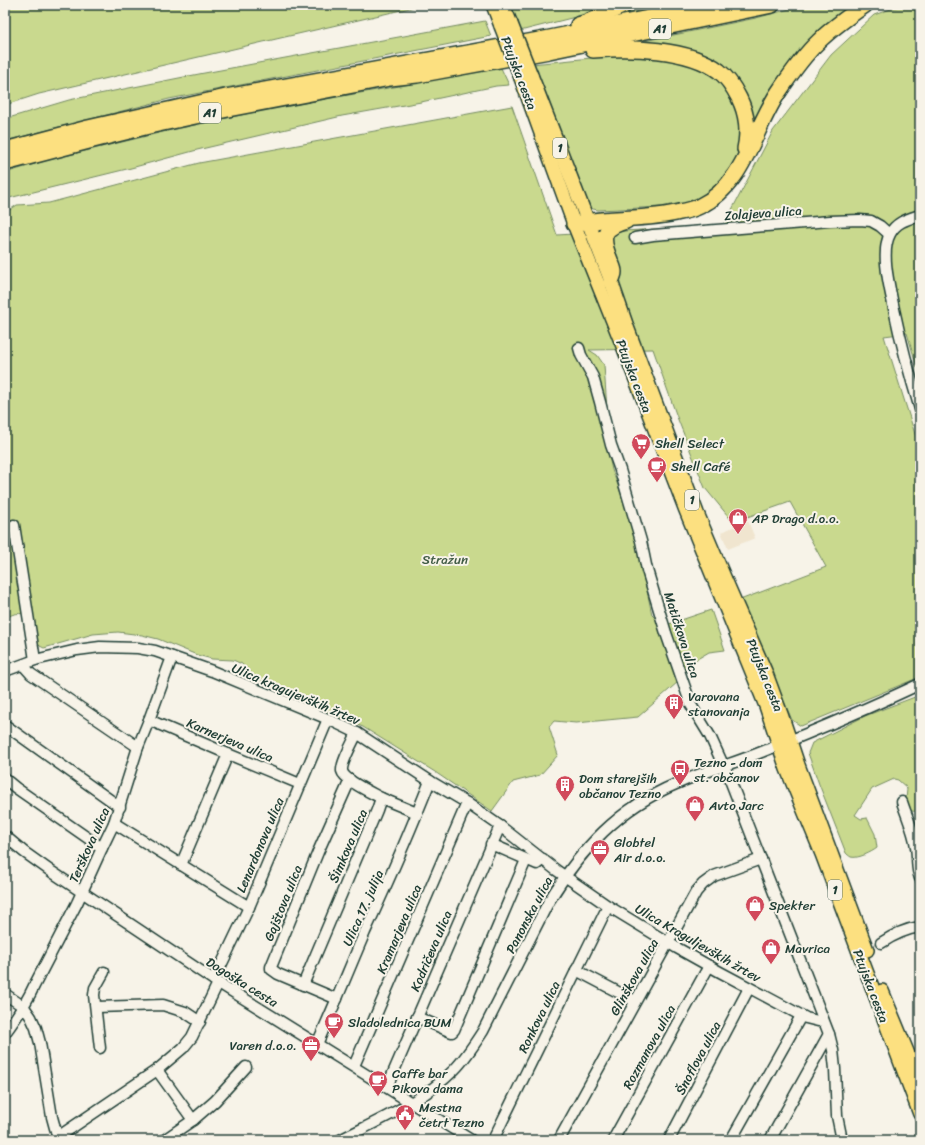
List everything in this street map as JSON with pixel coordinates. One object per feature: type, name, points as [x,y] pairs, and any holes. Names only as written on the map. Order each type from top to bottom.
[{"type":"highway","points":[[625,5],[585,23],[553,31],[547,45],[563,54],[583,50],[604,49],[668,52],[691,57],[719,71],[735,89],[746,116],[747,133],[743,161]]},
{"type":"highway","name":"A1","points":[[5,163],[89,141],[228,109],[417,75],[713,5]]},
{"type":"highway","name":"A1","points":[[5,150],[95,127],[226,97],[547,45],[772,5]]},
{"type":"highway","points":[[581,222],[670,215],[700,206],[722,192],[736,174],[777,94],[796,68],[819,41],[865,5]]},
{"type":"highway","points":[[611,281],[614,272],[605,249],[604,240],[606,233],[609,228],[619,223],[638,218]]},
{"type":"main road","name":"Ptujska cesta","points":[[493,5],[506,25],[526,77],[581,222],[623,346],[685,508],[766,706],[784,743],[798,765],[882,992],[920,1083]]},
{"type":"main road","name":"Ptujska cesta","points":[[503,5],[506,25]]},
{"type":"main road","name":"Ptujska cesta","points":[[581,222],[611,281],[688,490],[764,671],[803,810],[822,854],[920,1114]]},
{"type":"street","points":[[920,215],[904,220],[895,227],[889,234],[886,247],[888,279],[900,335],[920,409]]},
{"type":"street","name":"Zolajeva ulica","points":[[635,238],[653,235],[860,220],[871,221],[880,226],[889,234]]},
{"type":"street","name":"Matičkova ulica","points":[[579,348],[595,383],[611,445],[641,541],[647,570],[690,705],[710,736],[730,780],[829,1034],[833,1050],[835,1069],[837,1116],[842,1140]]},
{"type":"street","points":[[14,525],[35,660]]},
{"type":"street","name":"Ulica kragujevških žrtev","points":[[5,671],[35,660],[77,650],[107,647],[138,648],[155,651],[212,671],[328,719],[357,733],[430,781],[467,803],[500,826],[565,876]]},
{"type":"street","name":"Terškova ulica","points":[[5,1033],[24,1007],[82,892],[114,823],[138,747],[172,657]]},
{"type":"street","points":[[23,665],[31,674],[138,747]]},
{"type":"street","points":[[784,743],[920,684]]},
{"type":"street","name":"Lenardonova ulica","points":[[59,1138],[157,1070],[183,1048],[192,1037],[200,1022],[216,981],[328,719]]},
{"type":"street","name":"Karnerjeva ulica","points":[[149,720],[300,784]]},
{"type":"street","points":[[5,725],[120,807]]},
{"type":"street","points":[[350,780],[345,776],[342,769],[344,761],[357,733]]},
{"type":"street","name":"Panonska ulica","points":[[340,1140],[412,1103],[454,1070],[474,1046],[483,1031],[549,901],[565,876],[590,845],[608,827],[626,812],[649,797],[675,784],[784,743]]},
{"type":"street","points":[[181,865],[228,754]]},
{"type":"street","points":[[5,780],[102,848]]},
{"type":"street","name":"Šimkova ulica","points":[[304,985],[381,798],[350,780]]},
{"type":"street","name":"Gajštova ulica","points":[[337,999],[273,972],[271,967],[350,780]]},
{"type":"street","name":"Ulica 17. julija","points":[[316,1044],[337,999],[430,781]]},
{"type":"street","points":[[381,798],[417,813]]},
{"type":"street","points":[[902,802],[913,834],[916,848],[918,874],[920,878]]},
{"type":"street","name":"Kramarjeva ulica","points":[[354,1066],[467,803]]},
{"type":"street","points":[[114,823],[248,907]]},
{"type":"street","name":"Kodričeva ulica","points":[[387,1087],[500,826]]},
{"type":"street","name":"Dogoška cesta","points":[[5,836],[39,864],[216,981],[471,1140]]},
{"type":"street","points":[[491,844],[537,864],[542,859]]},
{"type":"street","name":"Glinškova ulica","points":[[559,1140],[696,892],[703,884],[714,876],[761,859]]},
{"type":"street","points":[[417,1017],[449,1031],[452,1032],[454,1030],[526,860]]},
{"type":"street","name":"Ulica Kraguljevških žrtev","points":[[565,876],[608,906],[709,966],[801,1016],[818,1021],[823,1019]]},
{"type":"street","name":"Ronkova ulica","points":[[493,1140],[608,906]]},
{"type":"street","points":[[881,943],[906,930],[920,927]]},
{"type":"street","name":"Rozmanova ulica","points":[[613,1140],[709,966]]},
{"type":"street","points":[[576,970],[635,1001]]},
{"type":"street","points":[[100,1048],[94,995],[95,988],[104,972]]},
{"type":"street","name":"Šnoflova ulica","points":[[669,1140],[749,988]]},
{"type":"street","points":[[5,994],[24,1007],[36,1028],[40,1043],[52,1117],[59,1138]]},
{"type":"street","points":[[96,1007],[163,1005],[185,1012],[200,1022]]},
{"type":"street","points":[[731,1140],[801,1016]]},
{"type":"street","points":[[770,1140],[829,1034]]},
{"type":"street","points":[[164,1140],[193,1120],[215,1101],[246,1067]]},
{"type":"street","points":[[157,1070],[193,1120]]},
{"type":"shaded area","name":"AP Drago d.o.o.","points":[[748,521],[755,538],[728,549],[721,532]]},
{"type":"green space","points":[[5,5],[423,5],[39,94],[5,105]]},
{"type":"green space","points":[[508,5],[616,5],[599,11],[520,31]]},
{"type":"green space","points":[[630,5],[668,5],[617,16]]},
{"type":"green space","points":[[805,5],[858,5],[834,23],[749,140],[727,73],[630,44],[756,18]]},
{"type":"green space","name":"Stražun","points":[[902,5],[920,5],[920,377],[907,333],[884,336],[920,450],[920,677],[801,726],[792,720],[740,600],[826,567],[790,502],[733,522],[705,488],[677,417],[653,349],[589,350],[597,355],[604,365],[608,425],[605,439],[612,470],[627,509],[637,542],[652,615],[660,627],[711,610],[725,650],[709,652],[692,662],[678,682],[638,717],[576,723],[554,721],[549,727],[558,755],[540,775],[513,782],[492,811],[435,772],[363,727],[329,713],[257,679],[242,664],[233,660],[212,659],[197,655],[158,639],[118,632],[93,634],[44,648],[37,643],[26,614],[14,614],[9,616],[5,621],[5,213],[17,205],[49,203],[199,163],[512,106],[557,235],[724,225],[773,131],[831,55],[874,15]]},
{"type":"green space","points":[[485,21],[491,36],[169,99],[5,141],[5,119],[69,100],[199,74]]},
{"type":"green space","points":[[621,55],[686,59],[725,81],[743,117],[740,158],[714,192],[682,206],[598,210],[588,206],[532,64]]},
{"type":"green space","points":[[501,68],[509,85],[496,86],[421,102],[342,116],[197,150],[5,199],[5,173],[48,160],[167,131],[264,110]]},
{"type":"green space","points":[[920,695],[920,807],[915,811],[907,808],[907,788],[898,780],[894,779],[872,789],[855,815],[861,819],[867,818],[875,834],[877,848],[861,856],[851,857],[846,853],[808,753],[812,743],[865,716]]},
{"type":"place","name":"Shell Select","points":[[641,460]]},
{"type":"place","name":"Shell Café","points":[[657,483]]},
{"type":"place","name":"AP Drago d.o.o.","points":[[738,535]]},
{"type":"place","name":"Varovana stanovanja","points":[[674,720]]},
{"type":"place","name":"Tezno - dom st. občanov","points":[[680,786]]},
{"type":"place","name":"Dom starejših občanov Tezno","points":[[565,802]]},
{"type":"place","name":"Avto Jarc","points":[[695,822]]},
{"type":"place","name":"Globtel Air d.o.o.","points":[[600,866]]},
{"type":"place","name":"Spekter","points":[[755,922]]},
{"type":"place","name":"Mavrica","points":[[771,965]]},
{"type":"place","name":"Sladolednica BUM","points":[[334,1039]]},
{"type":"place","name":"Varen d.o.o.","points":[[311,1062]]},
{"type":"place","name":"Caffe bar Pikova dama","points":[[378,1097]]},
{"type":"place","name":"Mestna četrt Tezno","points":[[405,1131]]}]
